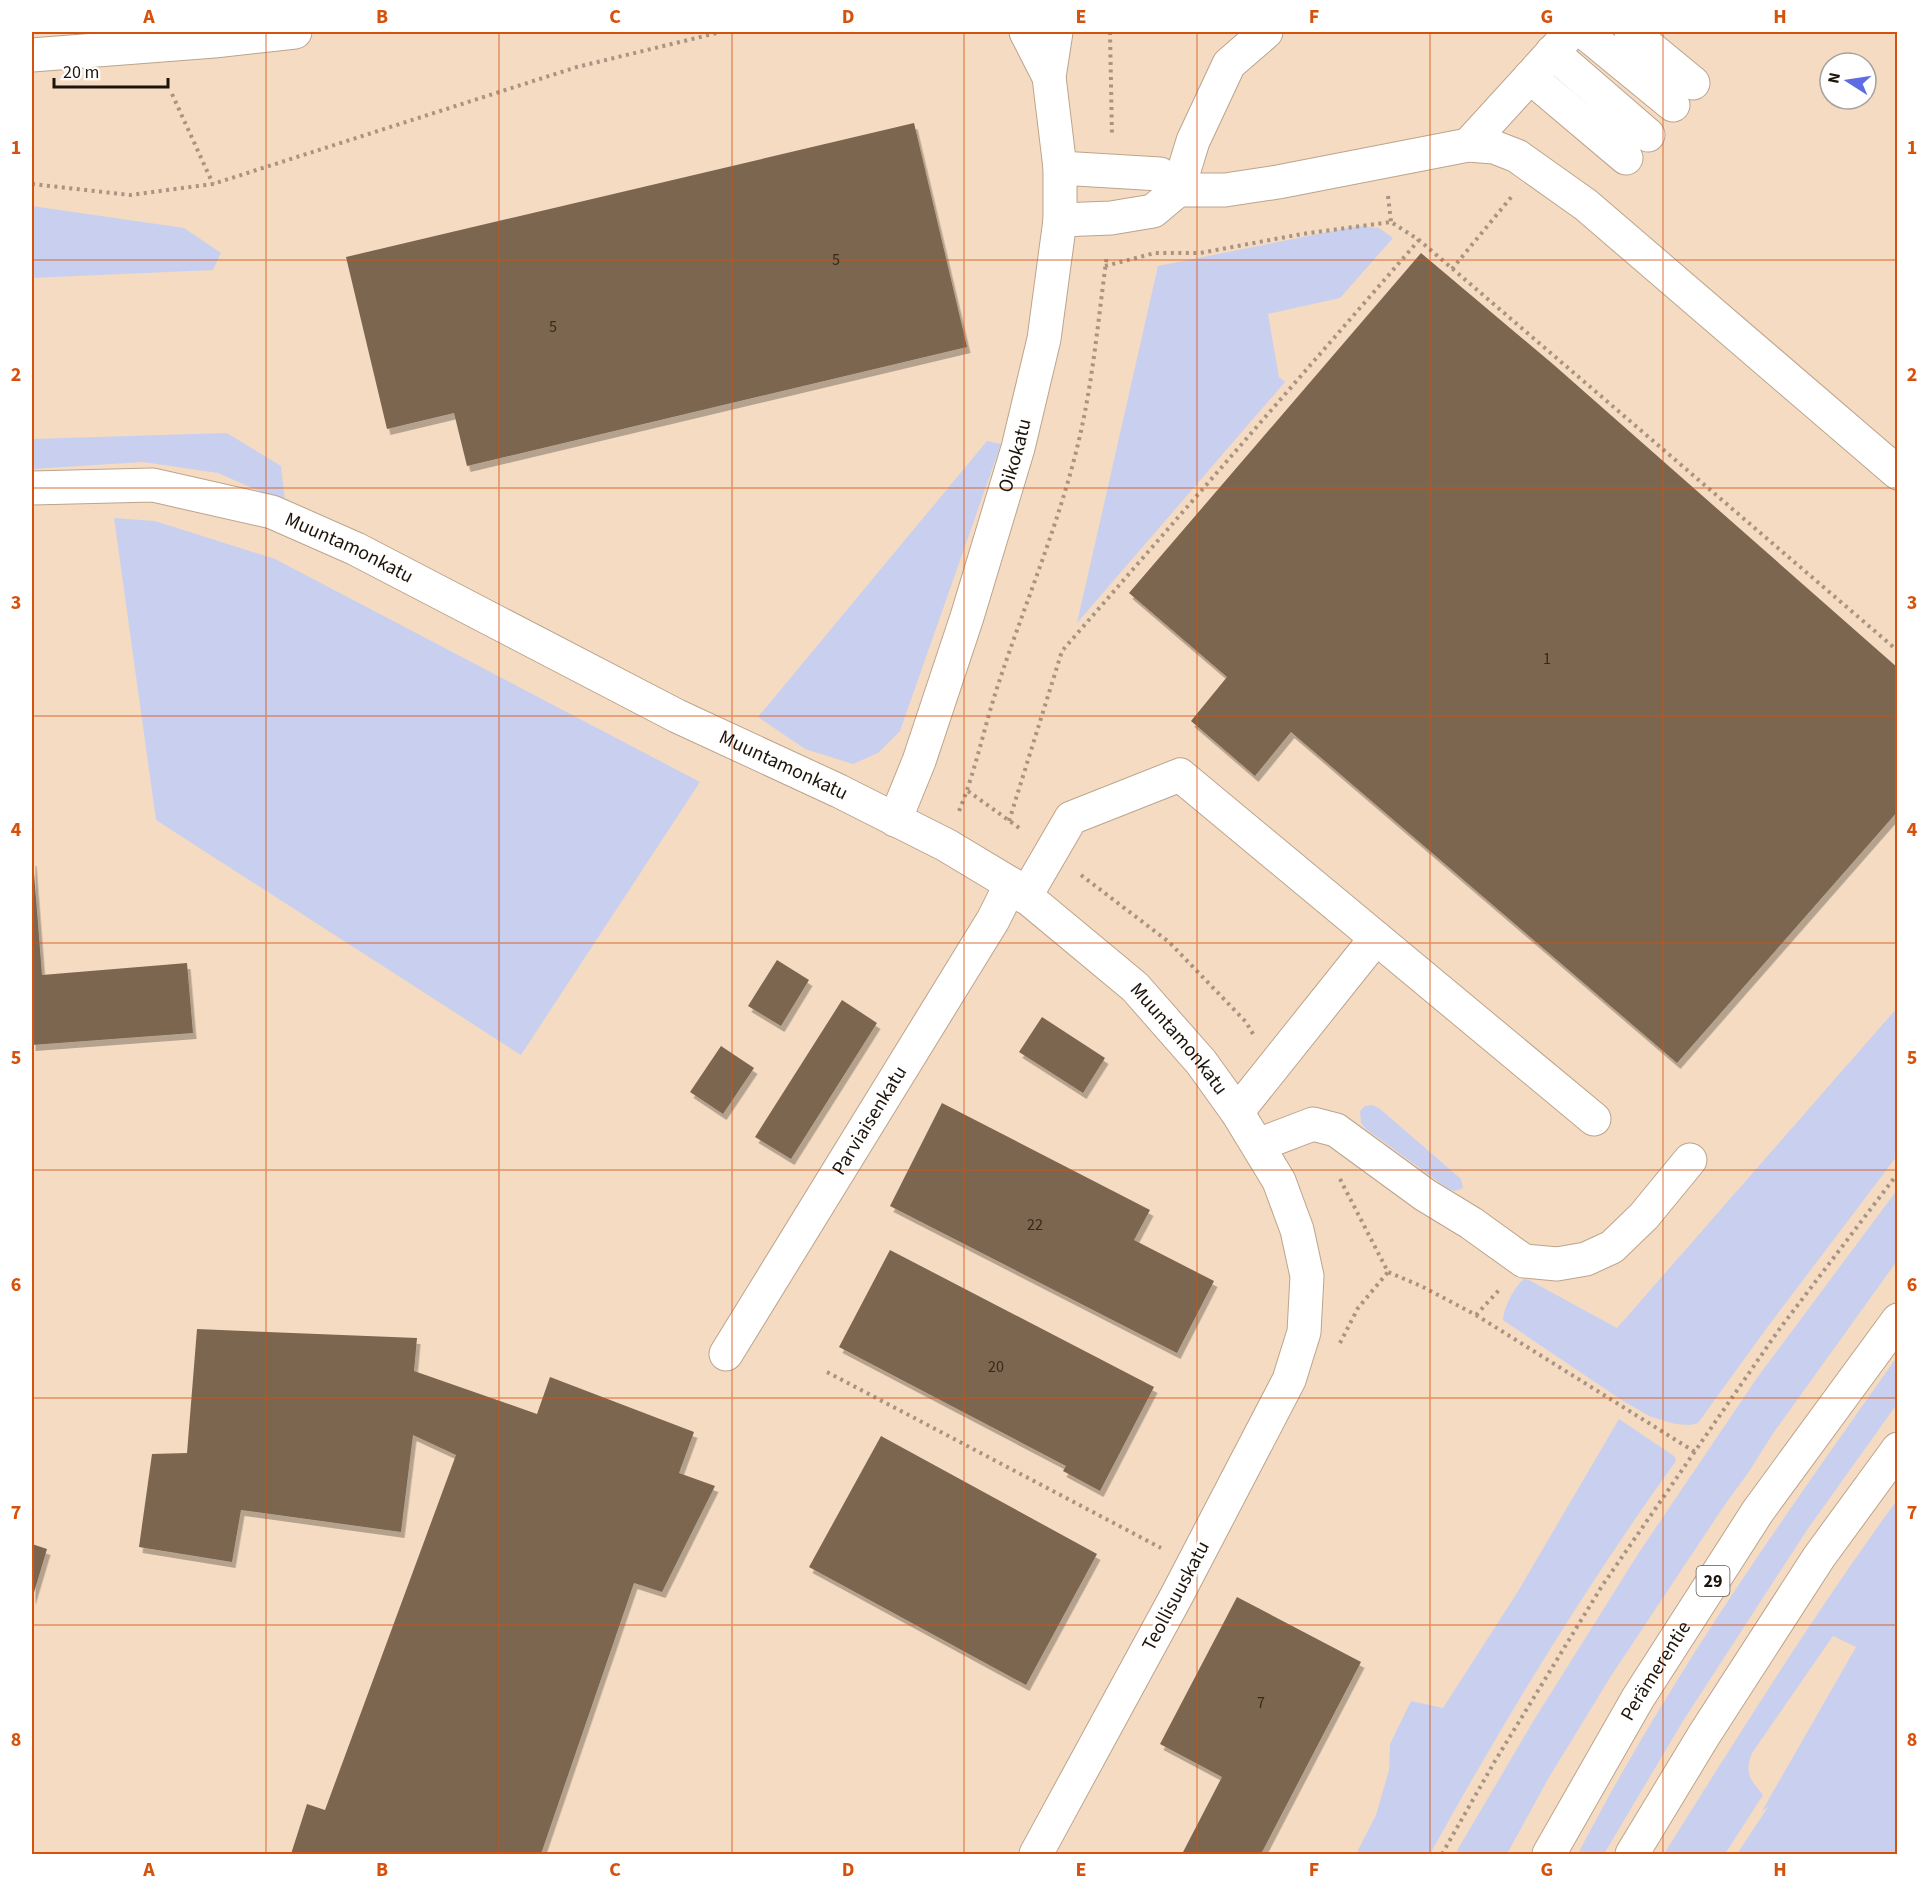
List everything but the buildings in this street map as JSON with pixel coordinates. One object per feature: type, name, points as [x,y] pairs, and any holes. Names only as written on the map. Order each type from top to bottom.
[{"type":"main road","points":[[32,55],[214,41],[296,32]]},
{"type":"main road","name":"Oikokatu","points":[[1026,32],[1049,77]]},
{"type":"main road","name":"Oikokatu","points":[[895,820],[919,761],[968,617],[1018,448],[1044,339],[1060,220],[1060,168],[1049,77],[1056,32]]},
{"type":"main road","points":[[1060,220],[1112,218],[1153,211],[1178,190],[1193,141],[1229,64],[1266,32]]},
{"type":"main road","points":[[1584,32],[1683,94],[1631,32]]},
{"type":"main road","points":[[1468,145],[1530,77],[1562,42],[1637,147],[1530,77]]},
{"type":"main road","points":[[1060,168],[1160,174],[1178,190],[1225,190],[1468,145],[1494,147],[1517,156],[1586,205],[1898,472]]},
{"type":"main road","name":"Muuntamonkatu","points":[[32,488],[153,485],[272,513],[356,549],[677,716],[839,791],[946,845],[1018,890],[1135,987],[1201,1062],[1237,1112],[1279,1181],[1297,1230],[1307,1276],[1304,1332]]},
{"type":"main road","name":"Parviaisenkatu","points":[[726,1354],[993,920],[1071,818],[1180,775],[1376,938]]},
{"type":"main road","points":[[1237,1112],[1376,938],[1593,1119]]},
{"type":"main road","points":[[1258,1145],[1313,1125],[1336,1130],[1425,1195],[1471,1223],[1524,1261],[1557,1264],[1586,1259],[1612,1247],[1644,1216],[1690,1160]]},
{"type":"main road","name":"Perämerentie","points":[[1549,1854],[1638,1698],[1758,1511],[1898,1320]]},
{"type":"main road","name":"Teollisuuskatu","points":[[1036,1854],[1177,1595],[1289,1380],[1304,1332]]},
{"type":"main road","points":[[1632,1854],[1704,1735],[1819,1557],[1898,1449]]},
{"type":"path","points":[[32,184],[130,195],[213,184],[577,67],[721,32]]},
{"type":"path","points":[[172,94],[213,184]]},
{"type":"path","points":[[1452,268],[1535,169]]},
{"type":"path","points":[[1105,266],[1155,254],[1200,253],[1302,234],[1391,222],[1419,240],[1898,651]]},
{"type":"path","points":[[1009,821],[1062,651],[1419,240]]},
{"type":"path","points":[[1442,1854],[1495,1761],[1602,1586],[1778,1331],[1898,1173]]},
{"type":"path","points":[[1388,1272],[1421,1286],[1476,1315],[1695,1452]]},
{"type":"path","points":[[827,1372],[1167,1551]]},
{"type":"shaded area","points":[[32,206],[184,228],[221,253],[213,270],[32,278]]},
{"type":"shaded area","points":[[1358,226],[1379,228],[1393,238],[1340,298],[1268,314],[1279,377],[1285,382],[1077,623],[1158,266]]},
{"type":"shaded area","points":[[227,433],[281,466],[285,502],[218,473],[143,462],[32,469],[32,439]]},
{"type":"shaded area","points":[[987,441],[1001,444],[900,731],[878,753],[853,764],[805,749],[758,717]]},
{"type":"shaded area","points":[[114,518],[155,521],[275,559],[700,782],[521,1055],[156,820]]},
{"type":"shaded area","points":[[1897,1008],[1897,1156],[1698,1423],[1675,1424],[1649,1416],[1503,1320],[1510,1298],[1524,1279],[1617,1328]]},
{"type":"shaded area","points":[[1372,1105],[1379,1108],[1461,1179],[1463,1188],[1455,1191],[1447,1188],[1366,1129],[1361,1123],[1360,1111],[1365,1106]]},
{"type":"shaded area","points":[[1897,1190],[1897,1261],[1774,1432],[1611,1676],[1548,1779],[1507,1854],[1455,1854],[1534,1720],[1638,1554],[1757,1378]]},
{"type":"shaded area","points":[[1897,1357],[1897,1404],[1807,1530],[1683,1721],[1604,1854],[1578,1854],[1613,1789],[1688,1662],[1728,1600]]},
{"type":"shaded area","points":[[1619,1419],[1674,1456],[1676,1461],[1547,1654],[1430,1854],[1356,1854],[1376,1815],[1389,1770],[1390,1744],[1411,1701],[1443,1708],[1517,1593]]},
{"type":"shaded area","points":[[1897,1500],[1897,1854],[1737,1854],[1768,1807],[1762,1811],[1856,1647],[1833,1636],[1752,1753],[1749,1766],[1750,1776],[1763,1795],[1725,1854],[1664,1854],[1807,1630]]}]
